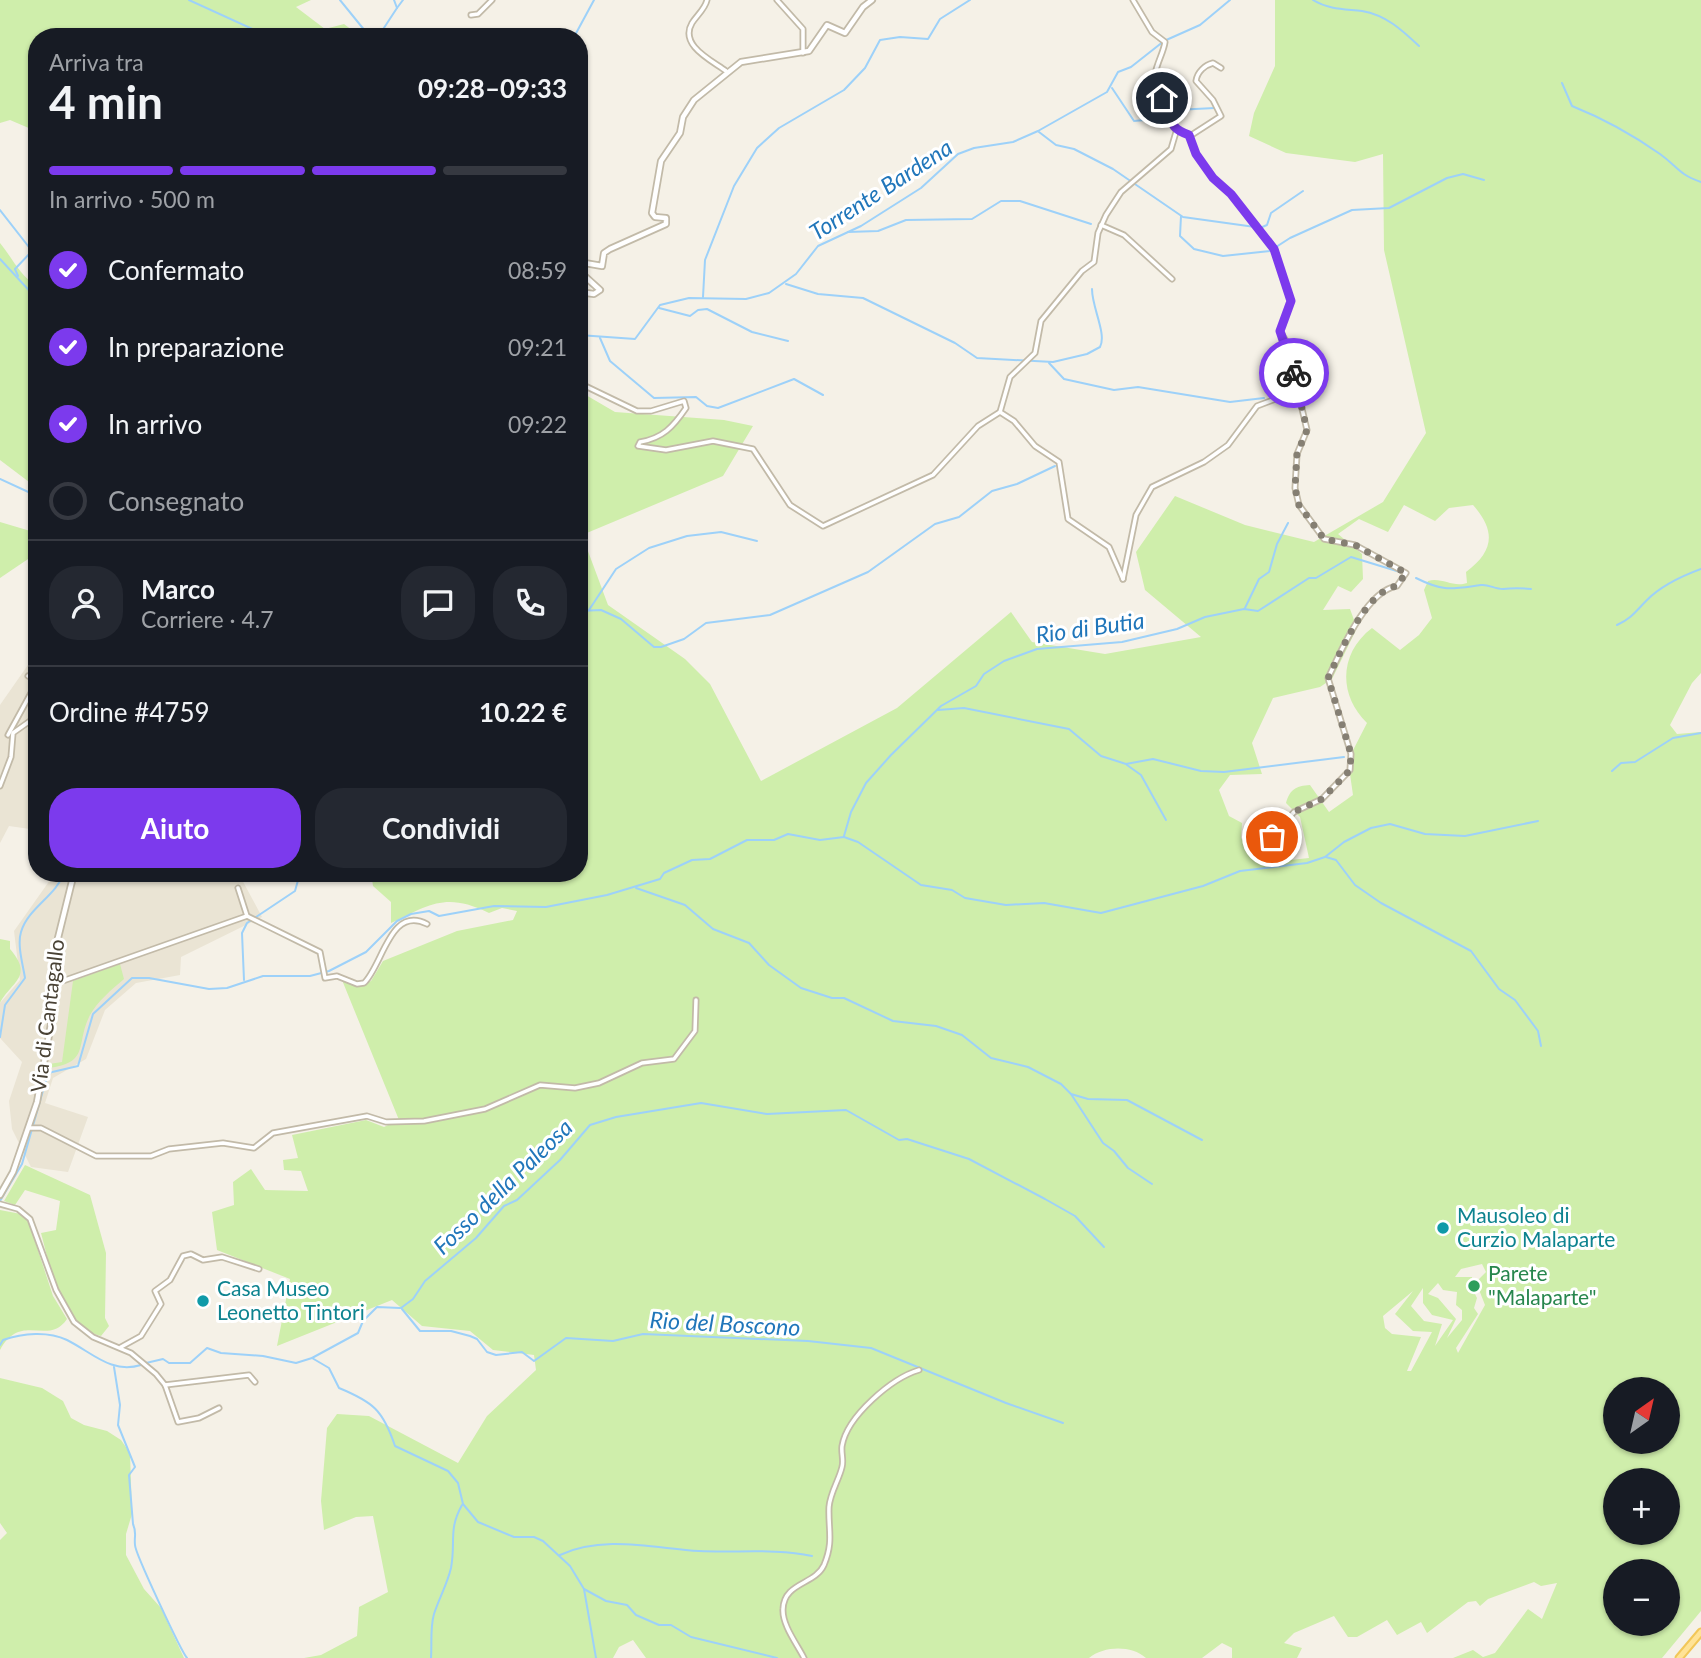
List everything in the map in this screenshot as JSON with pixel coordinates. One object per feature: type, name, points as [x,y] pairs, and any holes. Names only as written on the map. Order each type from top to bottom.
[{"type":"main road","points":[[1679,1658],[1701,1632]]},
{"type":"street","points":[[471,15],[478,14],[492,0]]},
{"type":"street","points":[[707,0],[689,29],[689,38],[692,45],[726,71]]},
{"type":"street","points":[[777,0],[803,29],[803,53]]},
{"type":"street","points":[[588,264],[602,266],[604,253],[610,249],[666,224],[666,218],[656,217],[652,213],[661,161],[680,133],[686,110],[726,71],[747,61],[803,53],[817,44],[827,25],[845,33],[863,7],[872,0]]},
{"type":"street","points":[[1133,0],[1152,33],[1164,40],[1156,69],[1155,87],[1171,110],[1170,122],[1176,132],[1190,136],[1221,116],[1213,100],[1196,81],[1197,75],[1207,64],[1213,63],[1221,68]]},
{"type":"street","points":[[588,387],[637,411],[651,411],[684,401],[686,408],[668,431],[660,437],[640,442],[639,446],[666,450],[713,441],[752,449],[790,505],[823,526],[933,475],[978,426],[1000,412],[1010,377],[1035,353],[1041,321],[1094,262],[1101,225],[1121,192],[1171,149],[1176,132]]},
{"type":"street","points":[[1190,136],[1196,154],[1213,178],[1231,194],[1274,249],[1291,301],[1280,331],[1286,341],[1287,355],[1307,430],[1296,463],[1295,488],[1299,505],[1324,539],[1355,545],[1406,573],[1397,586],[1384,589],[1354,627],[1328,678],[1351,754],[1350,770],[1322,799],[1294,812],[1272,837],[1254,839]]},
{"type":"street","points":[[1101,225],[1124,235],[1172,279]]},
{"type":"street","points":[[588,278],[600,287],[594,294],[588,293]]},
{"type":"street","points":[[1000,412],[1014,421],[1035,446],[1059,462],[1068,519],[1109,547],[1123,579],[1136,514],[1152,487],[1204,462],[1228,445],[1257,406],[1281,397],[1296,382]]},
{"type":"street","points":[[0,786],[10,757],[10,734],[28,701]]},
{"type":"street","points":[[0,737],[28,722]]},
{"type":"street","name":"Via di Cantagallo","points":[[0,1195],[33,1128],[57,983],[56,946],[72,882]]},
{"type":"street","points":[[238,888],[247,916],[320,952],[325,978],[337,976],[358,984],[369,978],[397,928],[407,921],[418,920],[427,924]]},
{"type":"street","points":[[57,983],[247,916]]},
{"type":"street","points":[[33,1128],[90,1154],[129,1157],[223,1143],[254,1149],[273,1133],[341,1119],[367,1116],[386,1122],[424,1121],[485,1109],[540,1085],[585,1086],[612,1079],[648,1061],[674,1059],[695,1031],[696,1000]]},
{"type":"street","points":[[0,1204],[18,1209],[30,1219],[56,1290],[74,1322],[93,1337],[121,1347],[165,1385],[178,1422],[199,1418],[219,1408]]},
{"type":"street","points":[[121,1347],[141,1336],[161,1304],[155,1292],[170,1280],[183,1256],[191,1255],[204,1260],[222,1257],[259,1269]]},
{"type":"street","points":[[804,1658],[784,1619],[783,1604],[794,1586],[820,1572],[827,1556],[832,1525],[829,1506],[843,1464],[842,1446],[859,1415],[880,1392],[919,1370]]},
{"type":"street","points":[[165,1385],[249,1375],[255,1382]]},
{"type":"shaded area","points":[[28,665],[28,829],[9,826],[0,843],[0,705]]},
{"type":"shaded area","points":[[49,882],[243,882],[262,917],[181,957],[180,975],[136,983],[105,1010],[86,1059],[53,1078],[45,1103],[88,1117],[68,1172],[31,1167],[12,1129],[9,1101],[22,1062],[0,1038],[0,1003],[20,980],[14,931]]},
{"type":"green space","points":[[0,0],[311,0],[296,7],[324,28],[28,28],[28,128],[10,120],[0,123]]},
{"type":"green space","points":[[1275,0],[1701,0],[1701,673],[1692,683],[1670,725],[1677,734],[1701,732],[1701,1611],[1662,1658],[1453,1658],[1473,1650],[1483,1657],[1495,1653],[1528,1609],[1542,1619],[1557,1583],[1541,1586],[1534,1582],[1488,1599],[1480,1606],[1476,1601],[1468,1602],[1427,1633],[1421,1622],[1397,1635],[1387,1620],[1357,1637],[1348,1637],[1334,1616],[1294,1633],[1284,1643],[1302,1648],[1297,1658],[1232,1658],[1232,1648],[1222,1643],[1202,1658],[1146,1658],[1125,1649],[1110,1649],[1089,1658],[646,1658],[633,1640],[619,1647],[613,1658],[304,1658],[321,1655],[357,1636],[359,1607],[388,1592],[373,1516],[356,1517],[324,1530],[321,1501],[327,1428],[337,1414],[369,1416],[458,1463],[487,1416],[536,1370],[534,1355],[493,1350],[470,1331],[422,1326],[392,1300],[277,1346],[290,1279],[217,1250],[212,1212],[234,1205],[233,1182],[251,1169],[265,1190],[308,1191],[301,1171],[284,1170],[283,1160],[298,1158],[292,1135],[366,1120],[384,1127],[399,1120],[342,980],[357,987],[371,981],[383,961],[457,931],[513,920],[517,911],[502,908],[489,913],[461,903],[439,903],[391,923],[391,902],[373,886],[372,882],[588,882],[588,551],[608,605],[685,659],[710,684],[761,781],[897,708],[1011,612],[1032,642],[1105,654],[1201,637],[1145,590],[1136,552],[1175,496],[1245,525],[1314,542],[1383,502],[1426,433],[1384,250],[1383,154],[1355,162],[1286,153],[1249,136],[1254,113],[1275,66]],"holes":[[[1404,505],[1435,521],[1449,508],[1473,505],[1486,524],[1489,541],[1486,549],[1482,557],[1466,572],[1467,583],[1428,581],[1424,590],[1432,618],[1419,635],[1400,650],[1372,628],[1353,649],[1346,674],[1347,687],[1351,700],[1367,723],[1348,760],[1353,795],[1329,812],[1310,785],[1294,789],[1286,803],[1300,817],[1309,858],[1264,863],[1241,838],[1242,823],[1229,816],[1219,790],[1230,775],[1262,774],[1252,743],[1273,698],[1320,687],[1332,679],[1357,628],[1350,609],[1323,610],[1338,586],[1351,592],[1363,579],[1362,554],[1338,534],[1359,519],[1388,532]],[[1482,1264],[1486,1272],[1476,1282],[1485,1305],[1458,1353],[1456,1348],[1478,1314],[1474,1308],[1477,1298],[1472,1288],[1472,1277],[1455,1277],[1461,1269]],[[1438,1283],[1443,1290],[1457,1292],[1456,1305],[1462,1310],[1462,1320],[1447,1338],[1456,1319],[1438,1298],[1428,1294]],[[1423,1288],[1423,1303],[1432,1315],[1453,1320],[1435,1346],[1442,1324],[1424,1321],[1411,1306]],[[1413,1291],[1395,1314],[1413,1331],[1432,1332],[1411,1371],[1407,1371],[1421,1337],[1392,1334],[1385,1328],[1383,1316]]]},
{"type":"green space","points":[[344,24],[349,28],[329,28]]},
{"type":"green space","points":[[0,243],[28,279],[28,481],[0,460]]},
{"type":"green space","points":[[588,396],[615,412],[724,420],[753,426],[723,476],[588,532]]},
{"type":"green space","points":[[0,522],[28,530],[28,559],[0,578]]},
{"type":"green space","points":[[0,939],[10,941],[10,949],[17,958],[21,973],[0,1003]]},
{"type":"green space","points":[[120,964],[124,979],[93,1010],[76,1057],[71,1062],[48,1068],[49,1064],[62,1062],[73,981]]},
{"type":"green space","points":[[25,1165],[90,1195],[106,1253],[105,1318],[109,1326],[101,1336],[88,1330],[67,1308],[49,1262],[41,1233],[56,1230],[60,1201],[25,1190],[15,1205],[4,1201]]},
{"type":"green space","points":[[0,1210],[21,1214],[29,1223],[53,1296],[67,1319],[60,1327],[51,1330],[25,1330],[17,1333],[8,1339],[0,1350]]},
{"type":"green space","points":[[0,1378],[42,1388],[63,1401],[71,1418],[84,1425],[107,1431],[121,1440],[130,1453],[132,1514],[126,1534],[126,1555],[144,1589],[161,1608],[184,1658],[0,1658],[0,1540],[7,1533],[0,1523]]},
{"type":"waterway","points":[[189,0],[250,28]]},
{"type":"waterway","points":[[340,0],[363,28]]},
{"type":"waterway","points":[[384,28],[397,8],[394,0]]},
{"type":"waterway","points":[[397,8],[403,0]]},
{"type":"waterway","points":[[579,28],[594,0]]},
{"type":"waterway","points":[[703,297],[705,260],[734,186],[757,148],[779,128],[844,90],[865,68],[880,40],[900,37],[928,39],[940,19],[970,0]]},
{"type":"waterway","name":"Torrente Bardena","points":[[588,336],[635,339],[660,305],[689,298],[746,299],[769,293],[796,274],[818,246],[861,226],[921,188],[958,154],[974,148],[1013,142],[1107,92],[1118,72],[1131,67],[1164,41],[1200,25],[1230,0]]},
{"type":"waterway","name":"Torrente Bardena","points":[[1313,0],[1331,7],[1379,16],[1400,29],[1419,46]]},
{"type":"waterway","points":[[1562,83],[1572,106],[1628,134],[1660,154],[1683,173],[1701,182]]},
{"type":"waterway","points":[[1112,88],[1134,121],[1156,119],[1175,110],[1215,108]]},
{"type":"waterway","points":[[1039,132],[1056,145],[1074,149],[1113,169],[1183,217],[1255,227]]},
{"type":"waterway","points":[[1181,216],[1180,236],[1194,249],[1223,256],[1270,251],[1290,238],[1352,210],[1389,208],[1447,178],[1463,174],[1484,180]]},
{"type":"waterway","points":[[1260,228],[1267,225],[1271,213],[1303,191]]},
{"type":"waterway","points":[[848,232],[878,231],[906,220],[972,219],[1001,201],[1020,201],[1091,224]]},
{"type":"waterway","points":[[0,210],[28,246]]},
{"type":"waterway","points":[[18,276],[15,269],[28,255]]},
{"type":"waterway","points":[[0,259],[28,289]]},
{"type":"waterway","points":[[786,284],[818,294],[863,298],[955,343],[977,358],[1053,362],[1087,354],[1100,347],[1102,335],[1092,289]]},
{"type":"waterway","points":[[659,308],[690,316],[698,310],[707,309],[752,332],[788,341]]},
{"type":"waterway","points":[[600,338],[610,361],[654,398],[696,397],[707,406],[718,408],[794,379],[823,395]]},
{"type":"waterway","points":[[1049,363],[1064,379],[1114,390],[1138,387],[1230,402],[1264,398]]},
{"type":"waterway","points":[[588,611],[601,610],[621,619],[654,647],[684,639],[706,623],[770,615],[868,572],[935,524],[959,517],[992,491],[1017,484],[1055,466]]},
{"type":"waterway","points":[[0,479],[28,492]]},
{"type":"waterway","points":[[1245,608],[1259,579],[1269,572],[1277,544],[1288,523]]},
{"type":"waterway","points":[[589,610],[616,569],[649,548],[687,536],[721,532],[757,541]]},
{"type":"waterway","name":"Rio di Butia","points":[[844,836],[851,812],[866,783],[891,755],[941,706],[976,686],[984,674],[1004,661],[1037,649],[1122,642],[1177,629],[1205,617],[1244,609],[1258,611],[1309,578],[1316,578],[1351,557],[1400,572]]},
{"type":"waterway","points":[[1617,625],[1630,617],[1659,590],[1701,569]]},
{"type":"waterway","name":"Rio di Butia","points":[[1416,578],[1434,586],[1448,588],[1484,585],[1500,589],[1531,589]]},
{"type":"waterway","points":[[938,710],[964,708],[1069,729],[1101,756],[1126,764],[1153,759],[1201,771],[1224,772],[1344,757]]},
{"type":"waterway","points":[[1612,771],[1621,763],[1635,762],[1673,738],[1701,733]]},
{"type":"waterway","points":[[1127,765],[1141,775],[1166,820]]},
{"type":"waterway","points":[[0,1201],[22,1164],[48,1073],[78,1066],[93,1014],[132,978],[149,978],[209,989],[227,988],[263,976],[310,976],[329,971],[366,952],[397,921],[411,914],[429,911],[439,916],[494,906],[546,907],[607,895],[660,879],[664,873],[692,860],[710,859],[747,840],[774,840],[788,834],[820,840],[844,837],[858,842],[921,885],[952,890],[965,898],[1006,905],[1044,903],[1101,913],[1203,886],[1240,871],[1307,863],[1325,857],[1344,842],[1371,828],[1390,824],[1425,834],[1465,836],[1538,821]]},
{"type":"waterway","points":[[1326,857],[1336,860],[1355,885],[1381,903],[1471,951],[1499,989],[1515,1000],[1538,1031],[1541,1046]]},
{"type":"waterway","name":"Torrente Bardena","points":[[0,1037],[5,1005],[25,978],[20,949],[21,932],[30,916],[59,882]]},
{"type":"waterway","points":[[244,980],[242,933],[247,923],[295,891],[298,882]]},
{"type":"waterway","points":[[636,888],[685,905],[713,929],[749,943],[769,965],[801,988],[832,998],[844,998],[893,1021],[936,1026],[962,1035],[991,1058],[1028,1067],[1061,1084],[1071,1094],[1103,1143],[1114,1151],[1128,1168],[1152,1184]]},
{"type":"waterway","points":[[1071,1094],[1088,1099],[1127,1100],[1202,1140]]},
{"type":"waterway","name":"Fosso della Paleosa","points":[[401,1308],[413,1299],[425,1281],[476,1238],[504,1206],[517,1200],[560,1160],[590,1125],[616,1117],[701,1103],[767,1114],[846,1110],[899,1140],[907,1139],[969,1159],[1045,1199],[1075,1216],[1104,1247]]},
{"type":"waterway","points":[[146,1363],[163,1359],[169,1363],[190,1363],[207,1348],[221,1353],[263,1356],[296,1363],[312,1358],[358,1333],[363,1321],[377,1307],[400,1308]]},
{"type":"waterway","name":"Rio del Boscono","points":[[402,1309],[420,1331],[451,1331],[477,1339],[487,1352],[496,1355],[522,1352],[534,1361],[566,1338],[613,1341],[643,1334],[808,1341],[871,1348],[1006,1403],[1063,1423]]},
{"type":"waterway","points":[[0,1345],[3,1340],[19,1336],[52,1335],[67,1340],[102,1361],[120,1367],[141,1365]]},
{"type":"waterway","points":[[312,1358],[329,1368],[339,1388],[375,1409],[386,1424],[395,1446],[448,1471],[458,1483],[463,1504],[478,1522],[514,1537],[534,1537],[543,1541],[570,1566],[584,1589],[596,1658]]},
{"type":"waterway","points":[[114,1367],[120,1405],[118,1425],[135,1467],[129,1475],[135,1545],[187,1658]]},
{"type":"waterway","points":[[431,1658],[433,1619],[451,1568],[454,1529],[462,1505]]},
{"type":"waterway","points":[[560,1555],[593,1546],[628,1544],[699,1551],[784,1552],[812,1556]]},
{"type":"waterway","points":[[584,1589],[606,1601],[627,1605],[636,1615],[659,1625],[671,1625],[691,1637],[777,1658]]},
{"type":"way so far","points":[[1272,837],[1294,812],[1322,799],[1350,770],[1351,754],[1329,690],[1328,678],[1346,640],[1370,605],[1384,589],[1397,586],[1406,573],[1355,545],[1324,539],[1318,535],[1299,505],[1295,488],[1296,463],[1307,430],[1294,373]]},
{"type":"place","name":"Mausoleo di Curzio Malaparte","points":[[1443,1228]]},
{"type":"place","name":"Parete \"Malaparte\"","points":[[1474,1286]]},
{"type":"place","name":"Casa Museo Leonetto Tintori","points":[[203,1301]]},
{"type":"route","points":[[1162,98],[1171,110],[1172,128],[1176,132],[1189,135],[1196,154],[1216,182],[1231,194],[1273,247],[1291,301],[1289,313],[1280,331],[1286,341],[1287,355],[1294,373]]}]
